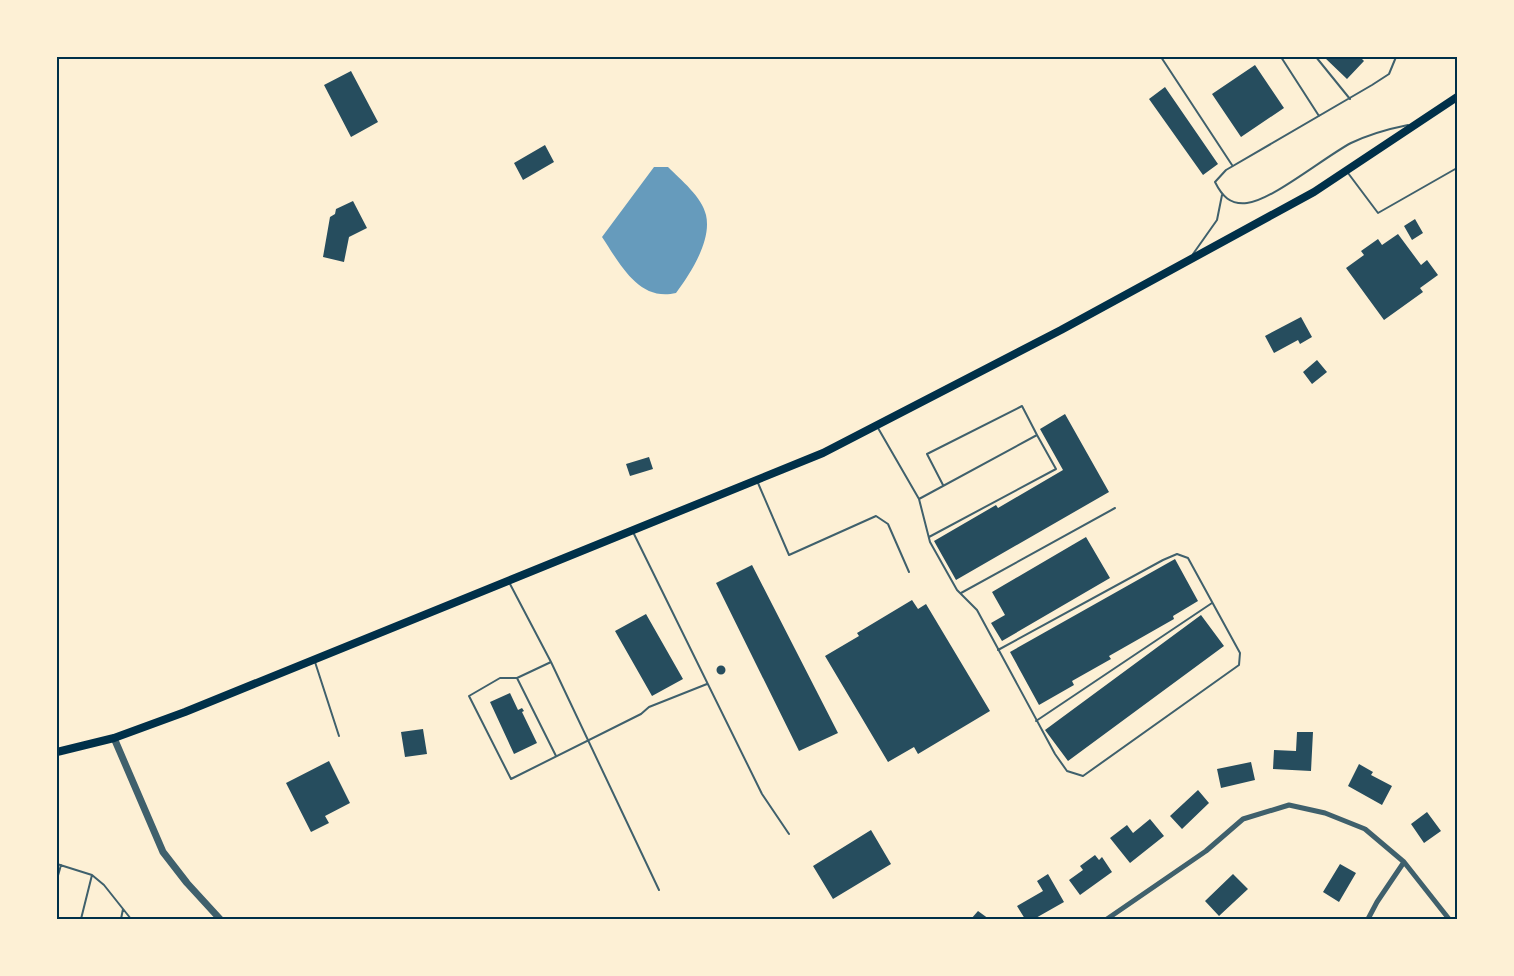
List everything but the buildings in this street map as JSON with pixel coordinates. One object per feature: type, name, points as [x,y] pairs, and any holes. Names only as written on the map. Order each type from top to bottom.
[{"type":"main road","points":[[57,752],[114,738],[185,712],[823,453],[1061,330],[1314,192],[1457,97]]},
{"type":"street","points":[[114,738],[163,852],[187,883],[220,919]]},
{"type":"street","points":[[1107,919],[1206,851],[1243,819],[1290,805],[1325,813],[1365,829],[1404,862],[1449,919]]},
{"type":"street","points":[[1368,919],[1404,862]]},
{"type":"lane","points":[[1161,57],[1233,166]]},
{"type":"lane","points":[[1281,57],[1319,116]]},
{"type":"lane","points":[[1316,57],[1350,99]]},
{"type":"lane","points":[[1396,57],[1389,74],[1233,166],[1215,182],[1222,195],[1229,201],[1244,204],[1253,202],[1350,144],[1380,130],[1417,124]]},
{"type":"lane","points":[[1346,170],[1378,213],[1457,168]]},
{"type":"lane","points":[[1189,260],[1217,220],[1222,195]]},
{"type":"lane","points":[[928,537],[1056,470],[1022,406],[927,453],[943,485]]},
{"type":"lane","points":[[877,425],[919,499],[928,537],[957,590],[977,610],[998,650],[1036,721],[1067,771],[1083,776],[1239,665],[1240,653],[1188,558],[1177,554],[998,650]]},
{"type":"lane","points":[[919,499],[1037,435]]},
{"type":"lane","points":[[757,480],[789,555],[876,516],[888,524],[909,572]]},
{"type":"lane","points":[[961,593],[1115,508]]},
{"type":"lane","points":[[632,531],[762,794],[789,834]]},
{"type":"lane","points":[[509,582],[589,740],[659,890]]},
{"type":"lane","points":[[1036,721],[1212,603]]},
{"type":"lane","points":[[314,661],[339,736]]},
{"type":"lane","points":[[551,662],[517,678],[500,678],[469,696],[511,778],[641,714],[649,707],[707,684]]},
{"type":"lane","points":[[517,678],[556,756]]},
{"type":"lane","points":[[57,879],[59,865],[92,875],[104,885],[131,919]]},
{"type":"lane","points":[[81,919],[92,875]]},
{"type":"lane","points":[[121,919],[123,909]]},
{"type":"water","points":[[654,167],[668,167],[696,195],[706,215],[707,225],[703,246],[676,293],[651,292],[641,286],[624,269],[602,237]]}]
